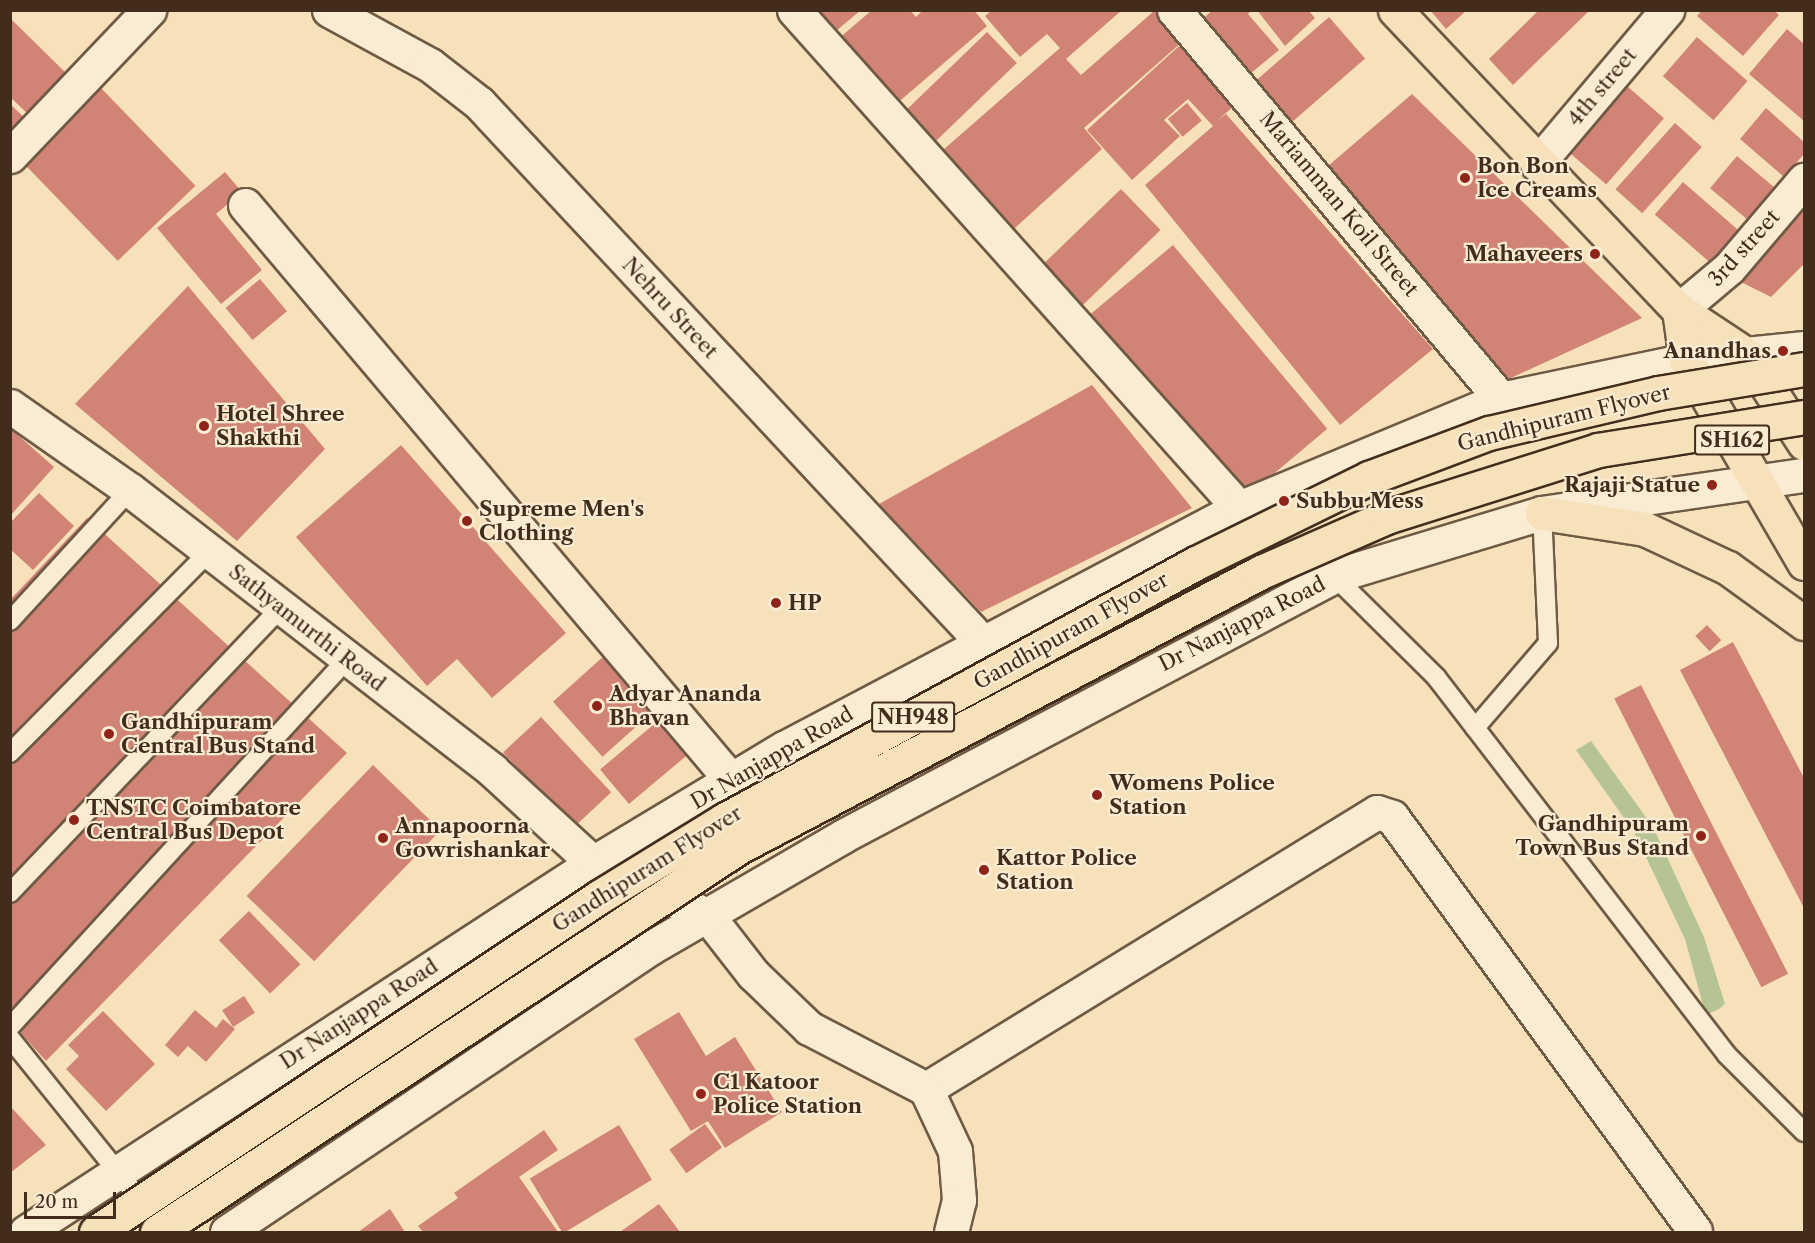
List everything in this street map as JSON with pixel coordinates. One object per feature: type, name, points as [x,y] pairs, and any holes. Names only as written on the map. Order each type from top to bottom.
[{"type":"main road","name":"SH162","points":[[1395,10],[1537,164],[1679,310],[1747,355],[1804,443]]},
{"type":"main road","name":"SH162","points":[[1679,310],[1686,360],[1804,563]]},
{"type":"main road","name":"Gandhipuram Flyover","points":[[96,1233],[599,897],[714,826],[1196,562],[1369,478],[1489,433],[1658,393],[1804,369]]},
{"type":"main road","name":"Gandhipuram Flyover","points":[[157,1233],[739,847],[1261,572],[1386,517],[1598,450],[1804,417]]},
{"type":"main road","points":[[1542,513],[1645,529],[1728,568],[1804,623]]},
{"type":"street","points":[[10,156],[150,10]]},
{"type":"street","name":"Nehru Street","points":[[329,10],[430,65],[479,103],[982,642]]},
{"type":"street","points":[[794,10],[1239,508]]},
{"type":"street","name":"Mariamman Koil Street","points":[[1174,10],[1501,399]]},
{"type":"street","name":"4th street","points":[[1537,164],[1667,10]]},
{"type":"street","name":"3rd street","points":[[1679,310],[1729,268],[1804,180]]},
{"type":"street","points":[[245,205],[731,780]]},
{"type":"street","name":"Dr Nanjappa Road","points":[[26,1233],[119,1170],[593,863],[731,780],[982,642],[1239,508],[1501,399],[1686,360],[1804,348]]},
{"type":"street","name":"Sathyamurthi Road","points":[[10,406],[130,490],[492,770],[593,863],[707,915]]},
{"type":"street","name":"Dr Nanjappa Road","points":[[227,1233],[650,948],[933,787],[1334,576],[1542,513],[1804,475]]},
{"type":"street","points":[[926,1089],[1377,812],[1392,817],[1695,1231]]},
{"type":"street","points":[[707,915],[753,974],[809,1028],[926,1089],[956,1151],[959,1200],[951,1233]]},
{"type":"lane","points":[[10,621],[130,490]]},
{"type":"lane","points":[[1474,728],[1548,643],[1542,513]]},
{"type":"lane","points":[[10,753],[209,552]]},
{"type":"lane","points":[[1334,576],[1436,677],[1726,1055],[1804,1132]]},
{"type":"lane","points":[[10,893],[281,607]]},
{"type":"lane","points":[[10,1027],[347,658]]},
{"type":"lane","points":[[10,1038],[119,1170],[165,1233]]},
{"type":"green space","points":[[1591,741],[1653,827],[1704,937],[1725,1004],[1708,1014],[1703,1005],[1685,939],[1634,832],[1576,750]]},
{"type":"building","points":[[797,10],[861,10],[823,42]]},
{"type":"building","points":[[872,10],[910,10],[916,17],[923,10],[974,10],[987,26],[887,112],[830,46]]},
{"type":"building","points":[[992,10],[1122,10],[1066,59],[1081,75],[1154,11],[1182,42],[1084,128],[1102,149],[1005,237],[935,157],[1060,48],[1047,34],[1020,57],[985,16]]},
{"type":"building","points":[[1213,10],[1252,10],[1248,14],[1279,50],[1239,83],[1193,27]]},
{"type":"building","points":[[1257,10],[1308,10],[1315,18],[1285,46]]},
{"type":"building","points":[[1430,10],[1467,10],[1446,29]]},
{"type":"building","points":[[1539,10],[1590,10],[1513,85],[1489,59]]},
{"type":"building","points":[[1702,10],[1774,10],[1779,15],[1743,56],[1697,16]]},
{"type":"building","points":[[1329,17],[1365,59],[1292,122],[1256,81]]},
{"type":"building","points":[[10,18],[69,76],[30,116],[10,97]]},
{"type":"building","points":[[1787,29],[1804,44],[1804,121],[1749,74]]},
{"type":"building","points":[[987,32],[1017,63],[925,152],[895,121]]},
{"type":"building","points":[[1697,37],[1748,81],[1713,120],[1663,76]]},
{"type":"building","points":[[1179,46],[1234,106],[1217,121],[1226,114],[1433,349],[1340,425],[1145,185],[1213,126],[1188,99],[1164,120],[1180,136],[1132,180],[1087,130]]},
{"type":"building","points":[[1627,86],[1664,118],[1606,185],[1569,152]]},
{"type":"building","points":[[101,88],[195,186],[118,261],[23,163]]},
{"type":"building","points":[[1412,94],[1642,318],[1500,383],[1328,166]]},
{"type":"building","points":[[1187,103],[1202,121],[1183,137],[1168,119]]},
{"type":"building","points":[[10,104],[26,119],[10,135]]},
{"type":"building","points":[[1766,108],[1804,142],[1804,154],[1784,177],[1740,139]]},
{"type":"building","points":[[1675,123],[1702,147],[1642,213],[1615,189]]},
{"type":"building","points":[[1737,156],[1777,189],[1750,222],[1710,188]]},
{"type":"building","points":[[225,172],[242,192],[216,214],[262,270],[221,304],[157,228]]},
{"type":"building","points":[[1683,182],[1740,231],[1711,264],[1655,214]]},
{"type":"building","points":[[1121,189],[1161,230],[1080,308],[1040,267]]},
{"type":"building","points":[[1804,190],[1804,264],[1771,297],[1731,277]]},
{"type":"building","points":[[1173,245],[1327,429],[1242,500],[1088,316]]},
{"type":"building","points":[[260,279],[287,311],[253,340],[226,308]]},
{"type":"building","name":"Hotel Shree Shakthi","points":[[188,286],[325,449],[237,541],[75,404]]},
{"type":"building","points":[[1092,385],[1192,508],[981,612],[879,504]]},
{"type":"building","points":[[10,428],[54,467],[10,516]]},
{"type":"building","points":[[401,445],[566,633],[492,698],[457,659],[427,686],[296,537]]},
{"type":"building","points":[[39,493],[74,526],[33,570],[10,549],[10,523]]},
{"type":"building","points":[[87,518],[347,753],[46,1061],[10,1021],[10,600]]},
{"type":"building","points":[[1707,625],[1721,640],[1710,651],[1695,636]]},
{"type":"building","points":[[1733,642],[1804,778],[1804,908],[1680,670]]},
{"type":"building","points":[[605,655],[655,710],[602,757],[553,702]]},
{"type":"building","name":"Gandhipuram Town Bus Stand","points":[[1641,685],[1788,974],[1761,987],[1614,699]]},
{"type":"building","points":[[541,717],[611,792],[573,828],[503,752]]},
{"type":"building","points":[[659,720],[688,754],[629,804],[600,769]]},
{"type":"building","points":[[373,765],[441,830],[314,961],[247,896]]},
{"type":"building","points":[[249,911],[300,964],[270,993],[219,940]]},
{"type":"building","points":[[244,996],[255,1013],[233,1027],[222,1010]]},
{"type":"building","points":[[195,1010],[216,1028],[223,1019],[235,1029],[206,1062],[188,1046],[178,1057],[165,1045]]},
{"type":"building","points":[[103,1011],[155,1064],[106,1111],[66,1069],[79,1056],[68,1045]]},
{"type":"building","points":[[679,1012],[706,1056],[735,1037],[782,1112],[725,1148],[708,1121],[691,1131],[634,1039]]},
{"type":"building","points":[[10,1106],[46,1145],[10,1173]]},
{"type":"building","points":[[705,1124],[722,1147],[686,1173],[669,1150]]},
{"type":"building","points":[[619,1125],[652,1180],[562,1232],[530,1179]]},
{"type":"building","points":[[544,1130],[558,1150],[519,1177],[558,1232],[423,1232],[418,1226],[458,1198],[454,1193]]},
{"type":"building","points":[[659,1204],[680,1232],[620,1232]]},
{"type":"building","points":[[390,1209],[405,1232],[358,1232]]},
{"type":"place","name":"Bon Bon Ice Creams","points":[[1465,178]]},
{"type":"place","name":"Mahaveers","points":[[1595,254]]},
{"type":"place","name":"Anandhas","points":[[1783,351]]},
{"type":"place","name":"Hotel Shree Shakthi","points":[[204,426]]},
{"type":"place","name":"Rajaji Statue","points":[[1712,485]]},
{"type":"place","name":"Subbu Mess","points":[[1284,501]]},
{"type":"place","name":"Supreme Men's Clothing","points":[[467,521]]},
{"type":"place","name":"HP","points":[[776,603]]},
{"type":"place","name":"Adyar Ananda Bhavan","points":[[597,706]]},
{"type":"place","name":"Gandhipuram Central Bus Stand","points":[[109,734]]},
{"type":"place","name":"Womens Police Station","points":[[1097,795]]},
{"type":"place","name":"TNSTC Coimbatore Central Bus Depot","points":[[74,820]]},
{"type":"place","name":"Gandhipuram Town Bus Stand","points":[[1701,836]]},
{"type":"place","name":"Annapoorna Gowrishankar","points":[[383,838]]},
{"type":"place","name":"Kattor Police Station","points":[[984,870]]},
{"type":"place","name":"C1 Katoor Police Station","points":[[701,1094]]}]
